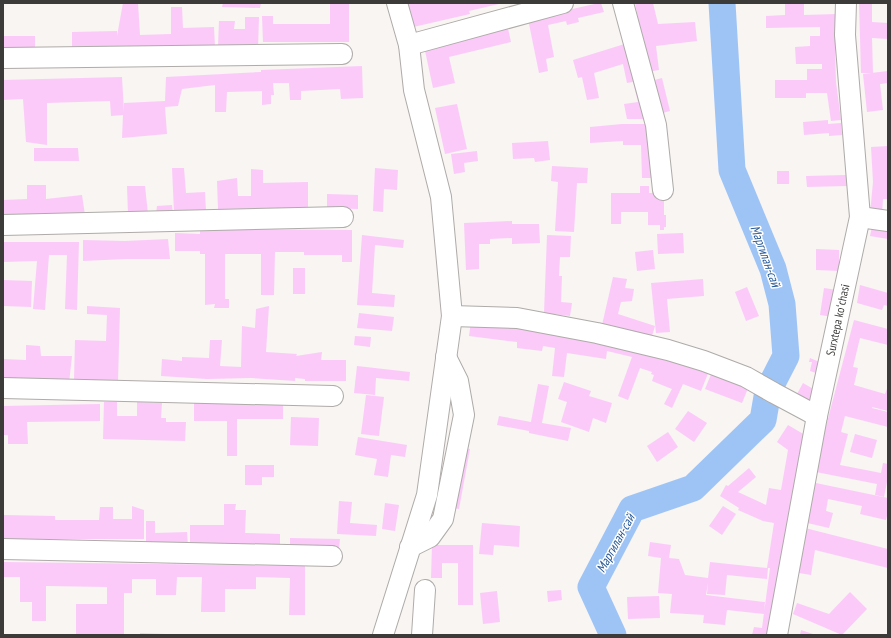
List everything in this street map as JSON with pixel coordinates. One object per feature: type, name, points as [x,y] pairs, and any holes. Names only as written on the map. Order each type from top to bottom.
[{"type":"street","points":[[383,635],[427,495],[452,316],[441,197],[414,90],[409,45],[396,3]]},
{"type":"street","points":[[409,45],[564,3]]},
{"type":"street","points":[[623,3],[656,125],[663,190]]},
{"type":"street","name":"Surxtepa koʻchasi","points":[[777,635],[817,416],[860,217],[845,35],[846,3]]},
{"type":"street","points":[[3,58],[342,54]]},
{"type":"street","points":[[3,226],[343,217]]},
{"type":"street","points":[[860,217],[888,221]]},
{"type":"street","points":[[452,316],[517,318],[597,333],[668,350],[704,361],[746,377],[817,416]]},
{"type":"street","points":[[3,388],[333,396]]},
{"type":"street","points":[[3,549],[332,556]]},
{"type":"street","points":[[422,635],[425,590]]},
{"type":"building","points":[[123,3],[138,3],[140,35],[171,34],[171,7],[182,7],[183,28],[214,27],[215,47],[72,50],[72,32],[117,31],[117,36]]},
{"type":"building","points":[[223,3],[261,3],[260,8],[222,7]]},
{"type":"building","points":[[330,3],[349,3],[349,42],[263,42],[262,16],[273,16],[273,24],[330,24]]},
{"type":"building","points":[[403,3],[499,4],[469,11],[470,14],[409,28]]},
{"type":"building","points":[[601,3],[604,12],[578,18],[579,22],[567,25],[566,21],[548,25],[554,57],[546,59],[548,71],[539,73],[528,19]]},
{"type":"building","points":[[635,3],[653,3],[658,24],[695,22],[697,41],[656,46],[659,70],[647,72]]},
{"type":"building","points":[[785,3],[804,3],[804,15],[837,14],[838,50],[835,50],[836,82],[841,120],[831,121],[827,93],[806,93],[806,98],[775,98],[775,80],[807,80],[807,69],[822,69],[822,64],[796,64],[795,47],[810,46],[810,36],[820,36],[820,27],[766,28],[766,16],[785,15]]},
{"type":"building","points":[[859,3],[872,3],[872,22],[888,23],[888,39],[872,38],[873,73],[861,73]]},
{"type":"building","points":[[245,17],[259,17],[258,49],[244,45],[234,45],[234,47],[218,47],[219,21],[235,21],[234,29],[245,29]]},
{"type":"building","points":[[507,24],[511,42],[449,57],[455,83],[433,88],[424,46]]},
{"type":"building","points":[[3,36],[35,36],[35,52],[3,52]]},
{"type":"building","points":[[631,42],[649,119],[627,119],[624,104],[638,102],[633,82],[627,83],[623,64],[594,73],[599,98],[587,100],[582,77],[578,78],[573,60]]},
{"type":"building","points":[[362,66],[363,98],[341,99],[340,89],[301,91],[301,100],[290,100],[289,83],[273,83],[274,95],[271,95],[271,104],[262,105],[262,91],[227,92],[226,112],[215,112],[215,85],[182,89],[178,106],[165,107],[167,134],[122,138],[123,115],[111,116],[110,101],[47,103],[47,145],[26,142],[23,99],[3,100],[3,80],[122,77],[124,112],[124,103],[165,101],[166,77],[261,72],[261,70]]},
{"type":"building","points":[[888,71],[888,83],[880,84],[883,110],[867,112],[863,74]]},
{"type":"building","points":[[662,78],[670,111],[659,114],[651,81]]},
{"type":"building","points":[[457,104],[467,149],[445,154],[435,108]]},
{"type":"building","points":[[828,120],[828,124],[841,123],[842,135],[829,136],[829,133],[804,135],[803,122]]},
{"type":"building","points":[[622,124],[652,124],[653,178],[642,178],[641,145],[623,145],[623,141],[590,143],[590,127]]},
{"type":"building","points":[[548,141],[550,160],[535,162],[534,158],[513,159],[512,143]]},
{"type":"building","points":[[888,146],[888,199],[883,199],[882,215],[870,214],[873,182],[871,147]]},
{"type":"building","points":[[34,148],[78,148],[79,161],[34,161]]},
{"type":"building","points":[[477,151],[478,161],[464,163],[465,172],[454,174],[451,154]]},
{"type":"building","points":[[552,166],[588,168],[587,183],[577,183],[574,232],[555,231],[558,182],[551,181]]},
{"type":"building","points":[[172,168],[184,168],[186,193],[205,192],[206,211],[174,212]]},
{"type":"building","points":[[375,168],[398,170],[397,190],[384,189],[383,212],[373,211]]},
{"type":"building","points":[[251,169],[263,170],[263,183],[308,182],[308,208],[218,209],[217,181],[237,178],[238,196],[251,196]]},
{"type":"building","points":[[777,171],[789,171],[789,184],[777,184]]},
{"type":"building","points":[[846,175],[847,186],[807,187],[806,176]]},
{"type":"building","points":[[27,185],[46,185],[46,199],[82,195],[85,215],[3,219],[3,200],[27,199]]},
{"type":"building","points":[[127,186],[145,186],[148,214],[128,214]]},
{"type":"building","points":[[640,186],[649,186],[649,193],[664,193],[664,215],[666,215],[666,227],[664,227],[664,230],[660,230],[660,225],[648,225],[648,212],[621,212],[621,224],[611,224],[611,193],[640,193]]},
{"type":"building","points":[[327,194],[358,195],[358,209],[327,208]]},
{"type":"building","points":[[172,205],[173,214],[156,214],[157,206]]},
{"type":"building","points":[[512,221],[512,224],[539,224],[540,243],[512,244],[512,238],[490,239],[490,244],[479,244],[479,269],[466,270],[464,223]]},
{"type":"building","points":[[873,222],[888,225],[888,239],[870,236]]},
{"type":"building","points":[[200,229],[352,230],[352,262],[342,262],[342,255],[304,255],[304,252],[275,252],[274,295],[261,295],[261,254],[225,254],[225,299],[229,299],[229,308],[214,308],[215,304],[205,305],[205,254],[200,254],[200,251],[175,251],[175,233],[200,234]]},
{"type":"building","points":[[683,233],[684,253],[658,254],[657,234]]},
{"type":"building","points":[[362,235],[404,240],[403,248],[375,245],[372,293],[395,295],[394,307],[357,305]]},
{"type":"building","points":[[547,235],[571,236],[570,257],[560,257],[559,276],[562,276],[561,302],[572,303],[570,316],[544,313]]},
{"type":"building","points":[[168,239],[170,259],[83,261],[83,240],[125,241]]},
{"type":"building","points":[[3,242],[79,242],[77,310],[65,309],[67,255],[49,255],[45,310],[33,309],[37,261],[3,262]]},
{"type":"building","points":[[816,249],[839,250],[839,271],[816,270]]},
{"type":"building","points":[[653,250],[655,269],[637,271],[635,252]]},
{"type":"building","points":[[293,268],[305,268],[305,294],[293,294]]},
{"type":"building","points":[[613,277],[627,279],[625,288],[634,289],[632,301],[621,302],[618,314],[655,326],[651,339],[602,325]]},
{"type":"building","points":[[703,279],[704,296],[667,299],[670,332],[656,333],[651,283]]},
{"type":"building","points":[[3,280],[32,281],[31,307],[3,306]]},
{"type":"building","points":[[860,285],[888,293],[888,306],[884,305],[882,310],[857,303]]},
{"type":"building","points":[[747,287],[759,316],[746,321],[735,292]]},
{"type":"building","points":[[824,288],[837,290],[833,317],[820,315]]},
{"type":"building","points":[[87,306],[120,308],[118,382],[74,380],[75,340],[106,341],[107,315],[87,314]]},
{"type":"building","points":[[269,306],[266,352],[297,354],[296,356],[322,352],[321,360],[346,360],[346,381],[305,381],[305,379],[295,378],[295,381],[251,378],[207,379],[161,376],[162,359],[182,361],[182,357],[209,358],[210,340],[222,340],[220,366],[241,367],[242,326],[255,328],[256,309]]},
{"type":"building","points":[[359,313],[394,317],[392,331],[357,328]]},
{"type":"building","points":[[854,320],[888,329],[888,345],[860,338],[853,367],[858,368],[854,385],[885,394],[888,386],[888,411],[872,408],[888,412],[888,427],[845,416],[841,432],[848,434],[840,465],[881,473],[883,463],[888,464],[888,477],[884,497],[875,495],[877,484],[816,472],[817,460]]},
{"type":"building","points":[[471,321],[600,336],[709,371],[701,391],[683,384],[672,408],[664,404],[672,389],[652,381],[654,375],[651,374],[652,372],[640,368],[628,400],[618,396],[632,357],[607,351],[606,359],[567,353],[564,377],[552,376],[555,348],[543,346],[542,351],[517,348],[517,342],[469,336]]},
{"type":"building","points":[[355,336],[371,337],[370,347],[354,345]]},
{"type":"building","points":[[26,345],[40,346],[41,356],[72,356],[69,383],[3,380],[3,359],[26,360]]},
{"type":"building","points":[[810,358],[822,363],[819,374],[810,371],[812,362],[809,362]]},
{"type":"building","points":[[357,366],[410,372],[409,381],[376,378],[375,395],[354,393]]},
{"type":"building","points":[[714,367],[751,381],[742,403],[705,389]]},
{"type":"building","points":[[564,382],[591,391],[589,396],[612,403],[606,423],[593,418],[589,432],[561,422],[567,402],[558,399]]},
{"type":"building","points":[[803,383],[815,390],[810,401],[797,394]]},
{"type":"building","points":[[538,384],[549,386],[542,423],[571,428],[568,441],[497,425],[499,416],[531,422]]},
{"type":"building","points":[[366,395],[384,397],[379,436],[361,434]]},
{"type":"building","points":[[194,400],[283,400],[283,419],[237,419],[237,456],[227,456],[227,421],[194,421]]},
{"type":"building","points":[[104,402],[117,402],[117,416],[137,416],[137,402],[162,403],[161,418],[166,418],[166,422],[186,422],[185,441],[103,439]]},
{"type":"building","points":[[100,404],[100,421],[27,422],[28,444],[8,444],[8,435],[3,435],[3,406]]},
{"type":"building","points":[[688,411],[707,423],[694,442],[675,429]]},
{"type":"building","points":[[291,417],[319,418],[318,446],[290,445]]},
{"type":"building","points":[[788,425],[805,435],[772,635],[752,635],[754,627],[762,628],[764,614],[727,610],[725,625],[703,623],[704,615],[670,613],[672,594],[658,593],[661,558],[648,556],[650,542],[671,545],[669,558],[679,559],[685,575],[708,578],[710,562],[767,568],[774,523],[763,521],[738,510],[739,508],[720,496],[726,485],[728,486],[749,468],[756,477],[738,492],[766,505],[769,488],[781,490],[788,450],[777,442]],"holes":[[[768,568],[770,568],[764,611],[765,602],[706,595],[708,583],[707,594],[725,595],[727,575],[767,579]]]},
{"type":"building","points":[[668,432],[678,447],[657,462],[647,446]]},
{"type":"building","points":[[855,434],[877,440],[872,458],[850,452]]},
{"type":"building","points":[[358,437],[407,445],[405,457],[391,455],[388,477],[374,475],[377,459],[355,455]]},
{"type":"building","points":[[460,447],[470,449],[459,509],[449,507]]},
{"type":"building","points":[[245,465],[274,465],[274,477],[262,477],[262,485],[245,485]]},
{"type":"building","points":[[811,482],[888,498],[888,512],[886,520],[860,514],[862,506],[828,499],[826,511],[833,513],[829,528],[803,522]]},
{"type":"building","points":[[339,501],[352,502],[350,523],[377,525],[376,536],[337,534]]},
{"type":"building","points":[[385,503],[399,505],[395,531],[382,529]]},
{"type":"building","points":[[224,504],[236,504],[235,510],[246,510],[245,533],[280,534],[280,546],[190,544],[190,525],[224,525]]},
{"type":"building","points":[[132,506],[144,510],[144,539],[3,539],[3,515],[55,516],[55,520],[99,520],[100,507],[113,507],[113,519],[132,519]]},
{"type":"building","points":[[723,506],[736,514],[722,535],[709,526]]},
{"type":"building","points":[[146,521],[155,521],[155,533],[187,532],[188,546],[146,547]]},
{"type":"building","points":[[482,523],[520,526],[519,547],[494,545],[493,555],[479,554]]},
{"type":"building","points":[[805,528],[888,549],[888,568],[815,550],[811,575],[799,573]]},
{"type":"building","points":[[290,538],[340,539],[339,548],[290,546]]},
{"type":"building","points":[[432,545],[473,545],[473,605],[458,605],[458,563],[442,563],[442,578],[431,578]]},
{"type":"building","points":[[3,562],[305,566],[305,615],[289,615],[290,578],[256,577],[256,589],[225,589],[225,612],[201,612],[202,577],[177,577],[176,595],[156,595],[156,579],[132,579],[132,593],[124,593],[124,634],[76,634],[76,604],[107,604],[107,587],[46,586],[46,621],[32,621],[32,602],[20,602],[20,577],[3,577]]},
{"type":"building","points":[[561,590],[562,600],[548,602],[547,591]]},
{"type":"building","points":[[497,591],[500,622],[483,624],[480,593]]},
{"type":"building","points":[[850,592],[867,609],[842,635],[793,614],[797,603],[829,614]]},
{"type":"building","points":[[659,596],[660,618],[628,619],[627,597]]},
{"type":"building","points":[[801,630],[816,635],[800,635]]},
{"type":"building","points":[[140,633],[165,634],[165,635],[140,635]]},
{"type":"waterway","name":"Маргилан-сай","points":[[613,635],[591,587],[632,509],[693,488],[763,420],[768,391],[786,356],[782,304],[773,269],[732,170],[722,3]]}]
